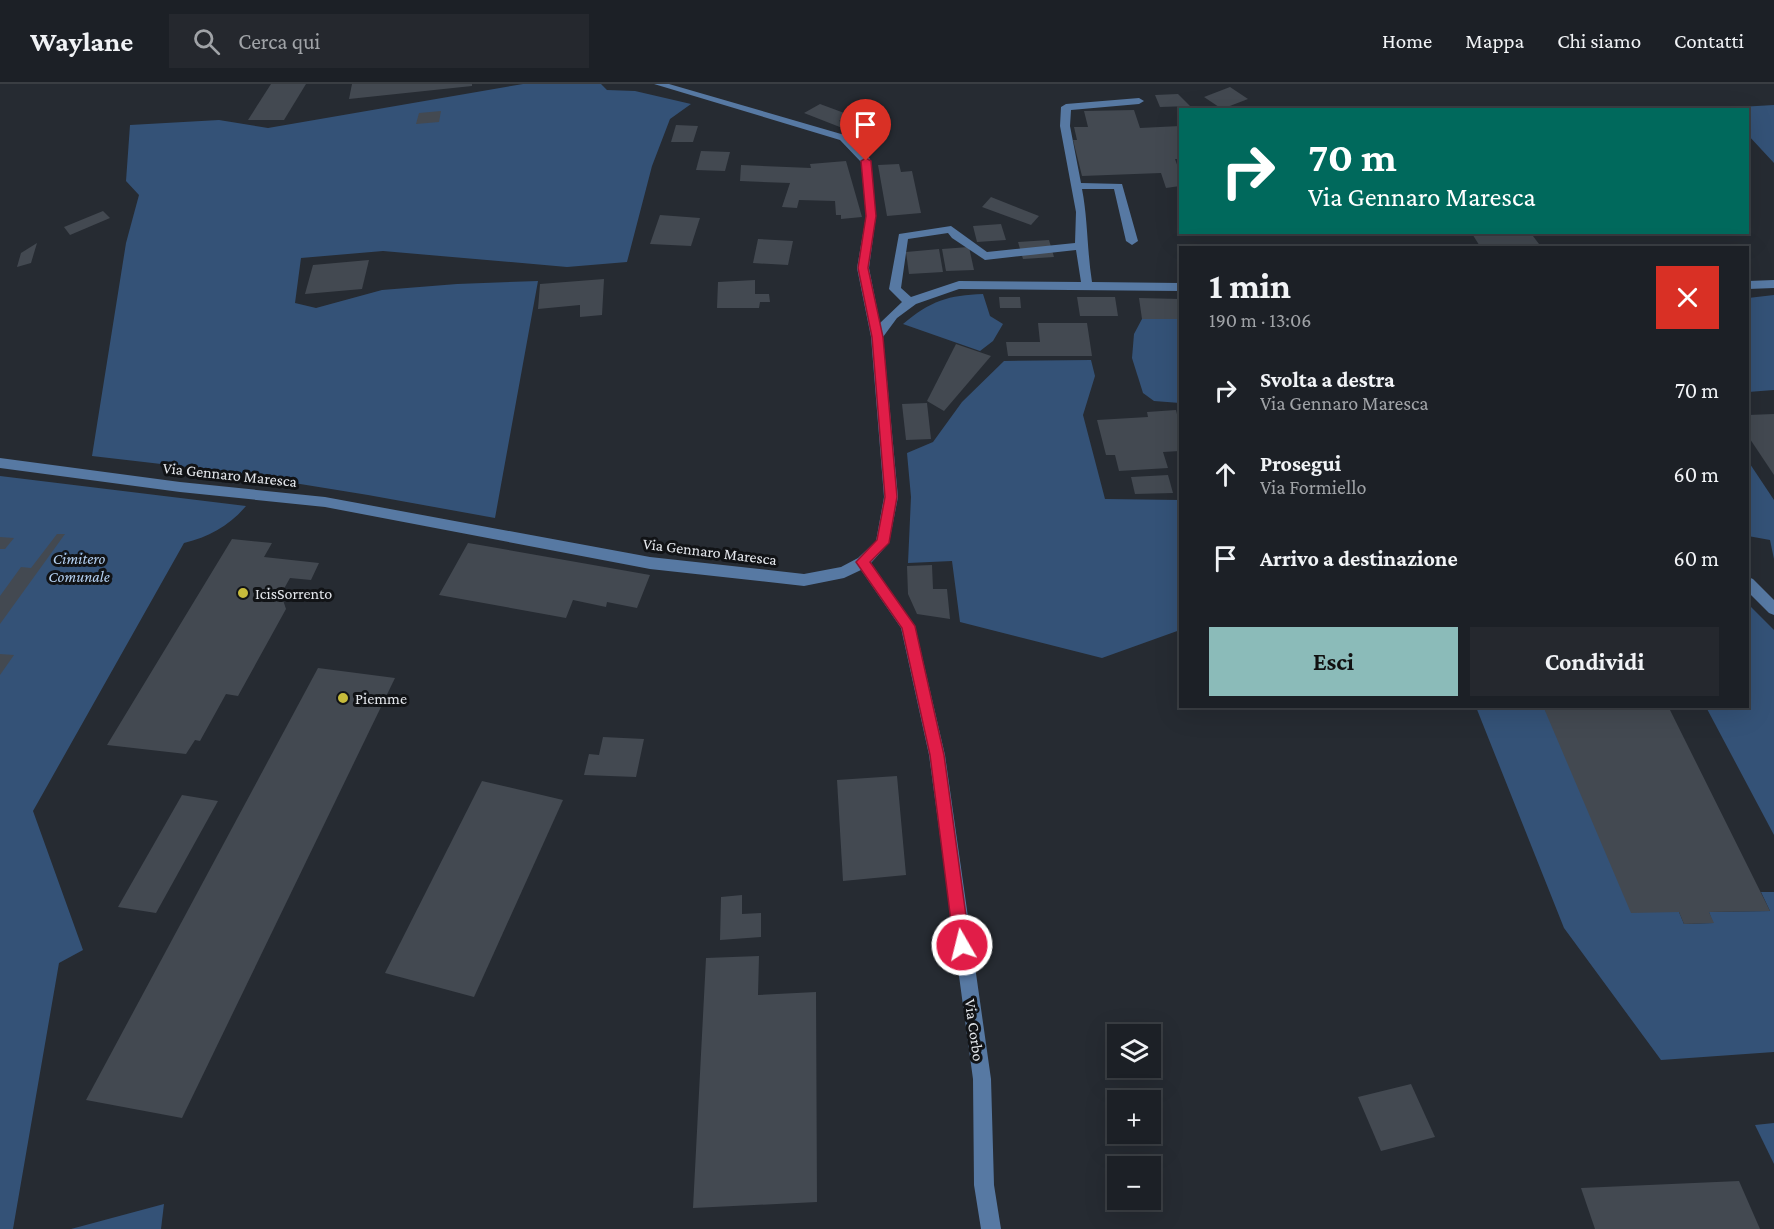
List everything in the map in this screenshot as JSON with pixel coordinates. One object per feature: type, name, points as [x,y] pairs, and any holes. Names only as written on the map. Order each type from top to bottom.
[{"type":"street","name":"Via Gennaro Maresca","points":[[0,463],[180,487],[325,502],[650,563],[804,580],[844,572],[863,562],[882,543],[891,497],[878,337],[863,268],[871,216],[866,161],[844,138],[659,84]]},
{"type":"street","points":[[1088,287],[1081,246],[1081,212],[1065,126],[1066,106],[1139,101]]},
{"type":"street","points":[[1076,186],[1118,186],[1132,241]]},
{"type":"street","points":[[909,302],[895,289],[903,236],[951,229],[956,236],[985,256],[1081,246]]},
{"type":"street","points":[[1749,285],[1774,284]]},
{"type":"street","points":[[878,337],[888,318],[909,302],[927,293],[959,285],[1179,287]]},
{"type":"street","name":"Via Corbo","points":[[863,562],[908,626],[937,755],[982,1079],[984,1185],[991,1229]]},
{"type":"street","points":[[1749,584],[1774,609]]},
{"type":"green space","points":[[523,84],[601,84],[607,90],[635,91],[691,104],[670,119],[652,166],[627,262],[567,267],[383,251],[301,258],[295,303],[316,308],[382,290],[538,281],[495,518],[213,470],[92,456],[126,243],[139,195],[126,181],[130,125],[219,120],[268,128]]},
{"type":"green space","points":[[1774,105],[1774,163],[1749,136],[1749,108],[1722,108]]},
{"type":"green space","points":[[983,294],[990,316],[1003,324],[993,341],[980,351],[903,324],[922,310],[940,301]]},
{"type":"green space","points":[[1774,295],[1774,390],[1749,392],[1749,298]]},
{"type":"green space","points":[[1142,319],[1179,319],[1179,403],[1154,401],[1143,393],[1132,358],[1134,334]]},
{"type":"green space","points":[[1091,360],[1095,376],[1083,415],[1105,499],[1179,500],[1179,630],[1102,658],[960,622],[952,561],[908,563],[911,497],[907,453],[933,442],[962,402],[1004,361]]},
{"type":"green space","points":[[1749,462],[1774,500],[1774,559],[1770,540],[1749,536]]},
{"type":"green space","name":"Cimitero Comunale","points":[[0,476],[246,506],[218,530],[184,543],[33,811],[83,950],[59,963],[13,1229],[0,1229]]},
{"type":"green space","points":[[1749,605],[1774,630],[1774,835],[1707,708],[1749,708]]},
{"type":"green space","points":[[1476,708],[1544,708],[1679,912],[1684,924],[1713,923],[1709,912],[1770,911],[1761,892],[1774,892],[1774,1052],[1661,1060],[1564,928]]},
{"type":"green space","points":[[1774,1123],[1774,1164],[1755,1125]]},
{"type":"green space","points":[[164,1204],[161,1229],[71,1229]]},
{"type":"building","points":[[271,84],[306,84],[284,120],[248,120]]},
{"type":"building","points":[[352,84],[472,84],[472,86],[349,99]]},
{"type":"building","points":[[1230,87],[1248,99],[1220,108],[1204,97]]},
{"type":"building","points":[[1178,94],[1190,106],[1160,107],[1155,95]]},
{"type":"building","points":[[820,104],[847,114],[839,121],[855,127],[850,131],[804,113]]},
{"type":"building","points":[[1134,110],[1140,128],[1179,126],[1179,159],[1175,159],[1179,170],[1179,186],[1166,188],[1161,173],[1082,176],[1073,140],[1077,140],[1074,127],[1088,127],[1084,111]]},
{"type":"building","points":[[441,111],[439,122],[416,124],[419,113]]},
{"type":"building","points":[[676,125],[698,126],[693,142],[671,142]]},
{"type":"building","points":[[701,151],[730,152],[725,171],[696,170]]},
{"type":"building","points":[[846,161],[862,217],[841,219],[841,215],[836,215],[835,201],[799,200],[797,208],[782,207],[790,183],[740,181],[741,165],[811,168],[810,164]]},
{"type":"building","points":[[899,164],[901,172],[912,171],[921,213],[887,216],[878,165]]},
{"type":"building","points":[[991,197],[1039,216],[1031,225],[982,207]]},
{"type":"building","points":[[103,211],[110,218],[70,235],[64,227]]},
{"type":"building","points":[[660,215],[700,218],[691,246],[650,244]]},
{"type":"building","points":[[1001,224],[1006,240],[977,242],[973,226]]},
{"type":"building","points":[[1472,234],[1532,234],[1540,246],[1480,246]]},
{"type":"building","points":[[758,239],[793,241],[788,265],[753,263]]},
{"type":"building","points":[[1049,240],[1054,257],[1023,259],[1018,242]]},
{"type":"building","points":[[37,243],[31,263],[17,267],[21,253]]},
{"type":"building","points":[[969,247],[974,270],[946,271],[942,249]]},
{"type":"building","points":[[939,249],[943,272],[909,274],[906,252]]},
{"type":"building","points":[[369,260],[362,289],[305,294],[313,265]]},
{"type":"building","points":[[604,279],[602,315],[580,317],[580,305],[538,309],[540,284]]},
{"type":"building","points":[[755,280],[755,294],[769,294],[770,302],[760,302],[759,308],[717,308],[718,282]]},
{"type":"building","points":[[999,297],[1020,297],[1021,308],[1000,308]]},
{"type":"building","points":[[1077,297],[1115,297],[1118,316],[1080,316]]},
{"type":"building","points":[[1139,298],[1179,299],[1179,319],[1142,319]]},
{"type":"building","points":[[1038,323],[1087,323],[1092,356],[1008,356],[1006,342],[1040,342]]},
{"type":"building","points":[[956,344],[991,356],[944,411],[927,401]]},
{"type":"building","points":[[927,403],[931,439],[906,440],[902,404]]},
{"type":"building","points":[[1176,410],[1179,423],[1179,451],[1163,452],[1168,468],[1119,471],[1115,455],[1106,455],[1097,420],[1148,417],[1147,412]]},
{"type":"building","points":[[1774,414],[1774,475],[1749,438],[1749,415]]},
{"type":"building","points":[[1168,475],[1173,493],[1135,494],[1131,477]]},
{"type":"building","points":[[57,534],[65,534],[0,624],[0,596],[21,567],[31,568]]},
{"type":"building","points":[[0,537],[14,538],[5,549],[0,549]]},
{"type":"building","points":[[232,539],[272,543],[264,557],[319,563],[311,580],[290,578],[281,594],[286,609],[238,696],[226,694],[200,741],[195,740],[186,754],[107,745]]},
{"type":"building","points":[[468,543],[650,575],[637,608],[607,602],[606,607],[573,600],[566,618],[439,595]]},
{"type":"building","points":[[932,565],[933,589],[947,589],[950,619],[917,614],[908,594],[907,566]]},
{"type":"building","points":[[0,654],[14,655],[0,675]]},
{"type":"building","points":[[318,668],[395,678],[182,1118],[86,1100]]},
{"type":"building","points":[[1544,708],[1669,708],[1770,911],[1709,912],[1714,923],[1684,924],[1679,912],[1631,913]]},
{"type":"building","points":[[603,737],[644,739],[636,777],[584,775],[589,754],[599,755]]},
{"type":"building","points":[[897,776],[906,875],[843,881],[837,780]]},
{"type":"building","points":[[482,781],[563,800],[474,997],[385,973]]},
{"type":"building","points":[[182,795],[218,801],[156,913],[118,907]]},
{"type":"building","points":[[742,895],[742,914],[761,913],[761,937],[720,940],[721,897]]},
{"type":"building","points":[[759,956],[758,995],[816,992],[817,1202],[693,1208],[706,958]]},
{"type":"building","points":[[1411,1084],[1435,1137],[1381,1151],[1358,1097]]},
{"type":"building","points":[[1739,1181],[1760,1229],[1595,1229],[1581,1188]]},
{"type":"place","name":"IcisSorrento","points":[[243,593]]},
{"type":"place","name":"Piemme","points":[[343,698]]},
{"type":"route","points":[[866,161],[871,216],[863,268],[878,337],[891,497],[882,543],[863,562],[908,626],[937,755],[962,945]]}]
